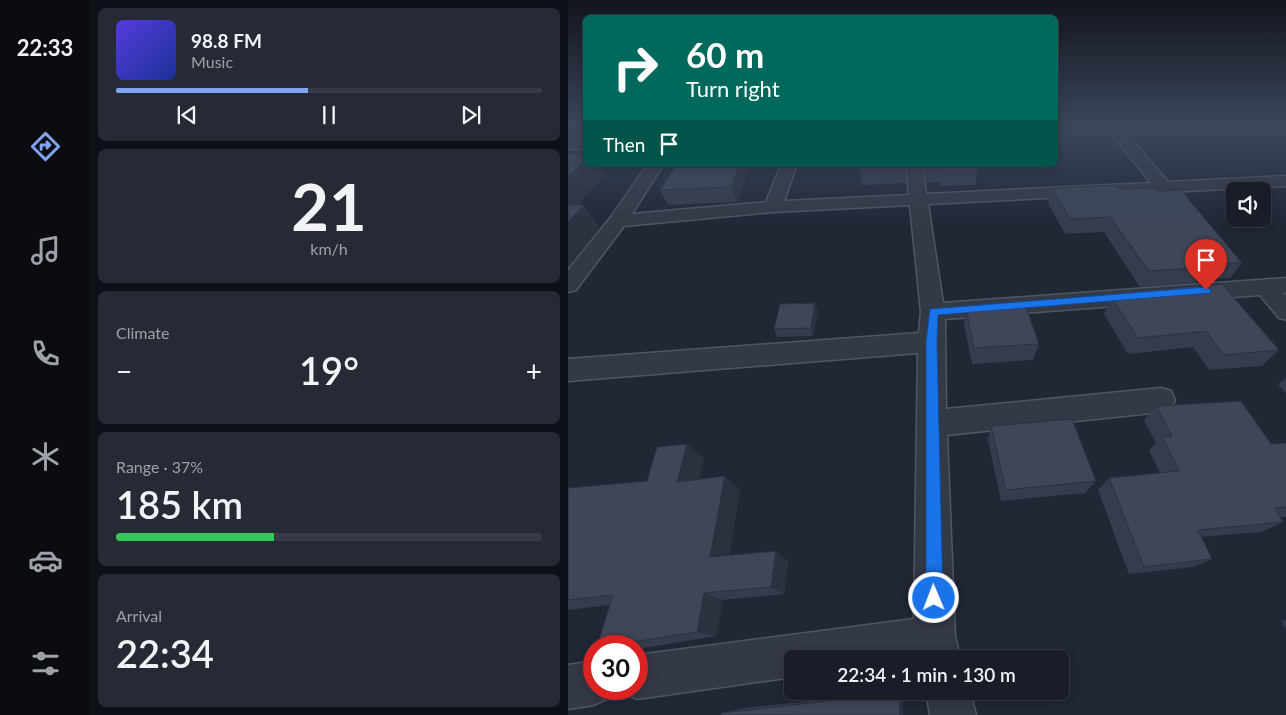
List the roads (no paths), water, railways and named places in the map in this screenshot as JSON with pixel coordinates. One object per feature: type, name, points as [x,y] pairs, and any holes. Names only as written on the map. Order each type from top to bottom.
[{"type":"street","points":[[1141,160],[1163,187]]},
{"type":"street","points":[[568,285],[618,221],[654,167]]},
{"type":"street","points":[[773,207],[788,167]]},
{"type":"street","points":[[648,677],[937,648],[931,342],[933,312],[914,167]]},
{"type":"street","points":[[618,221],[773,207],[1286,181]]},
{"type":"street","points":[[933,312],[1276,285],[1286,312]]},
{"type":"street","points":[[568,370],[931,342]]},
{"type":"street","points":[[932,423],[1162,400]]},
{"type":"street","points":[[568,687],[583,685]]},
{"type":"street","points":[[950,700],[953,715]]}]
